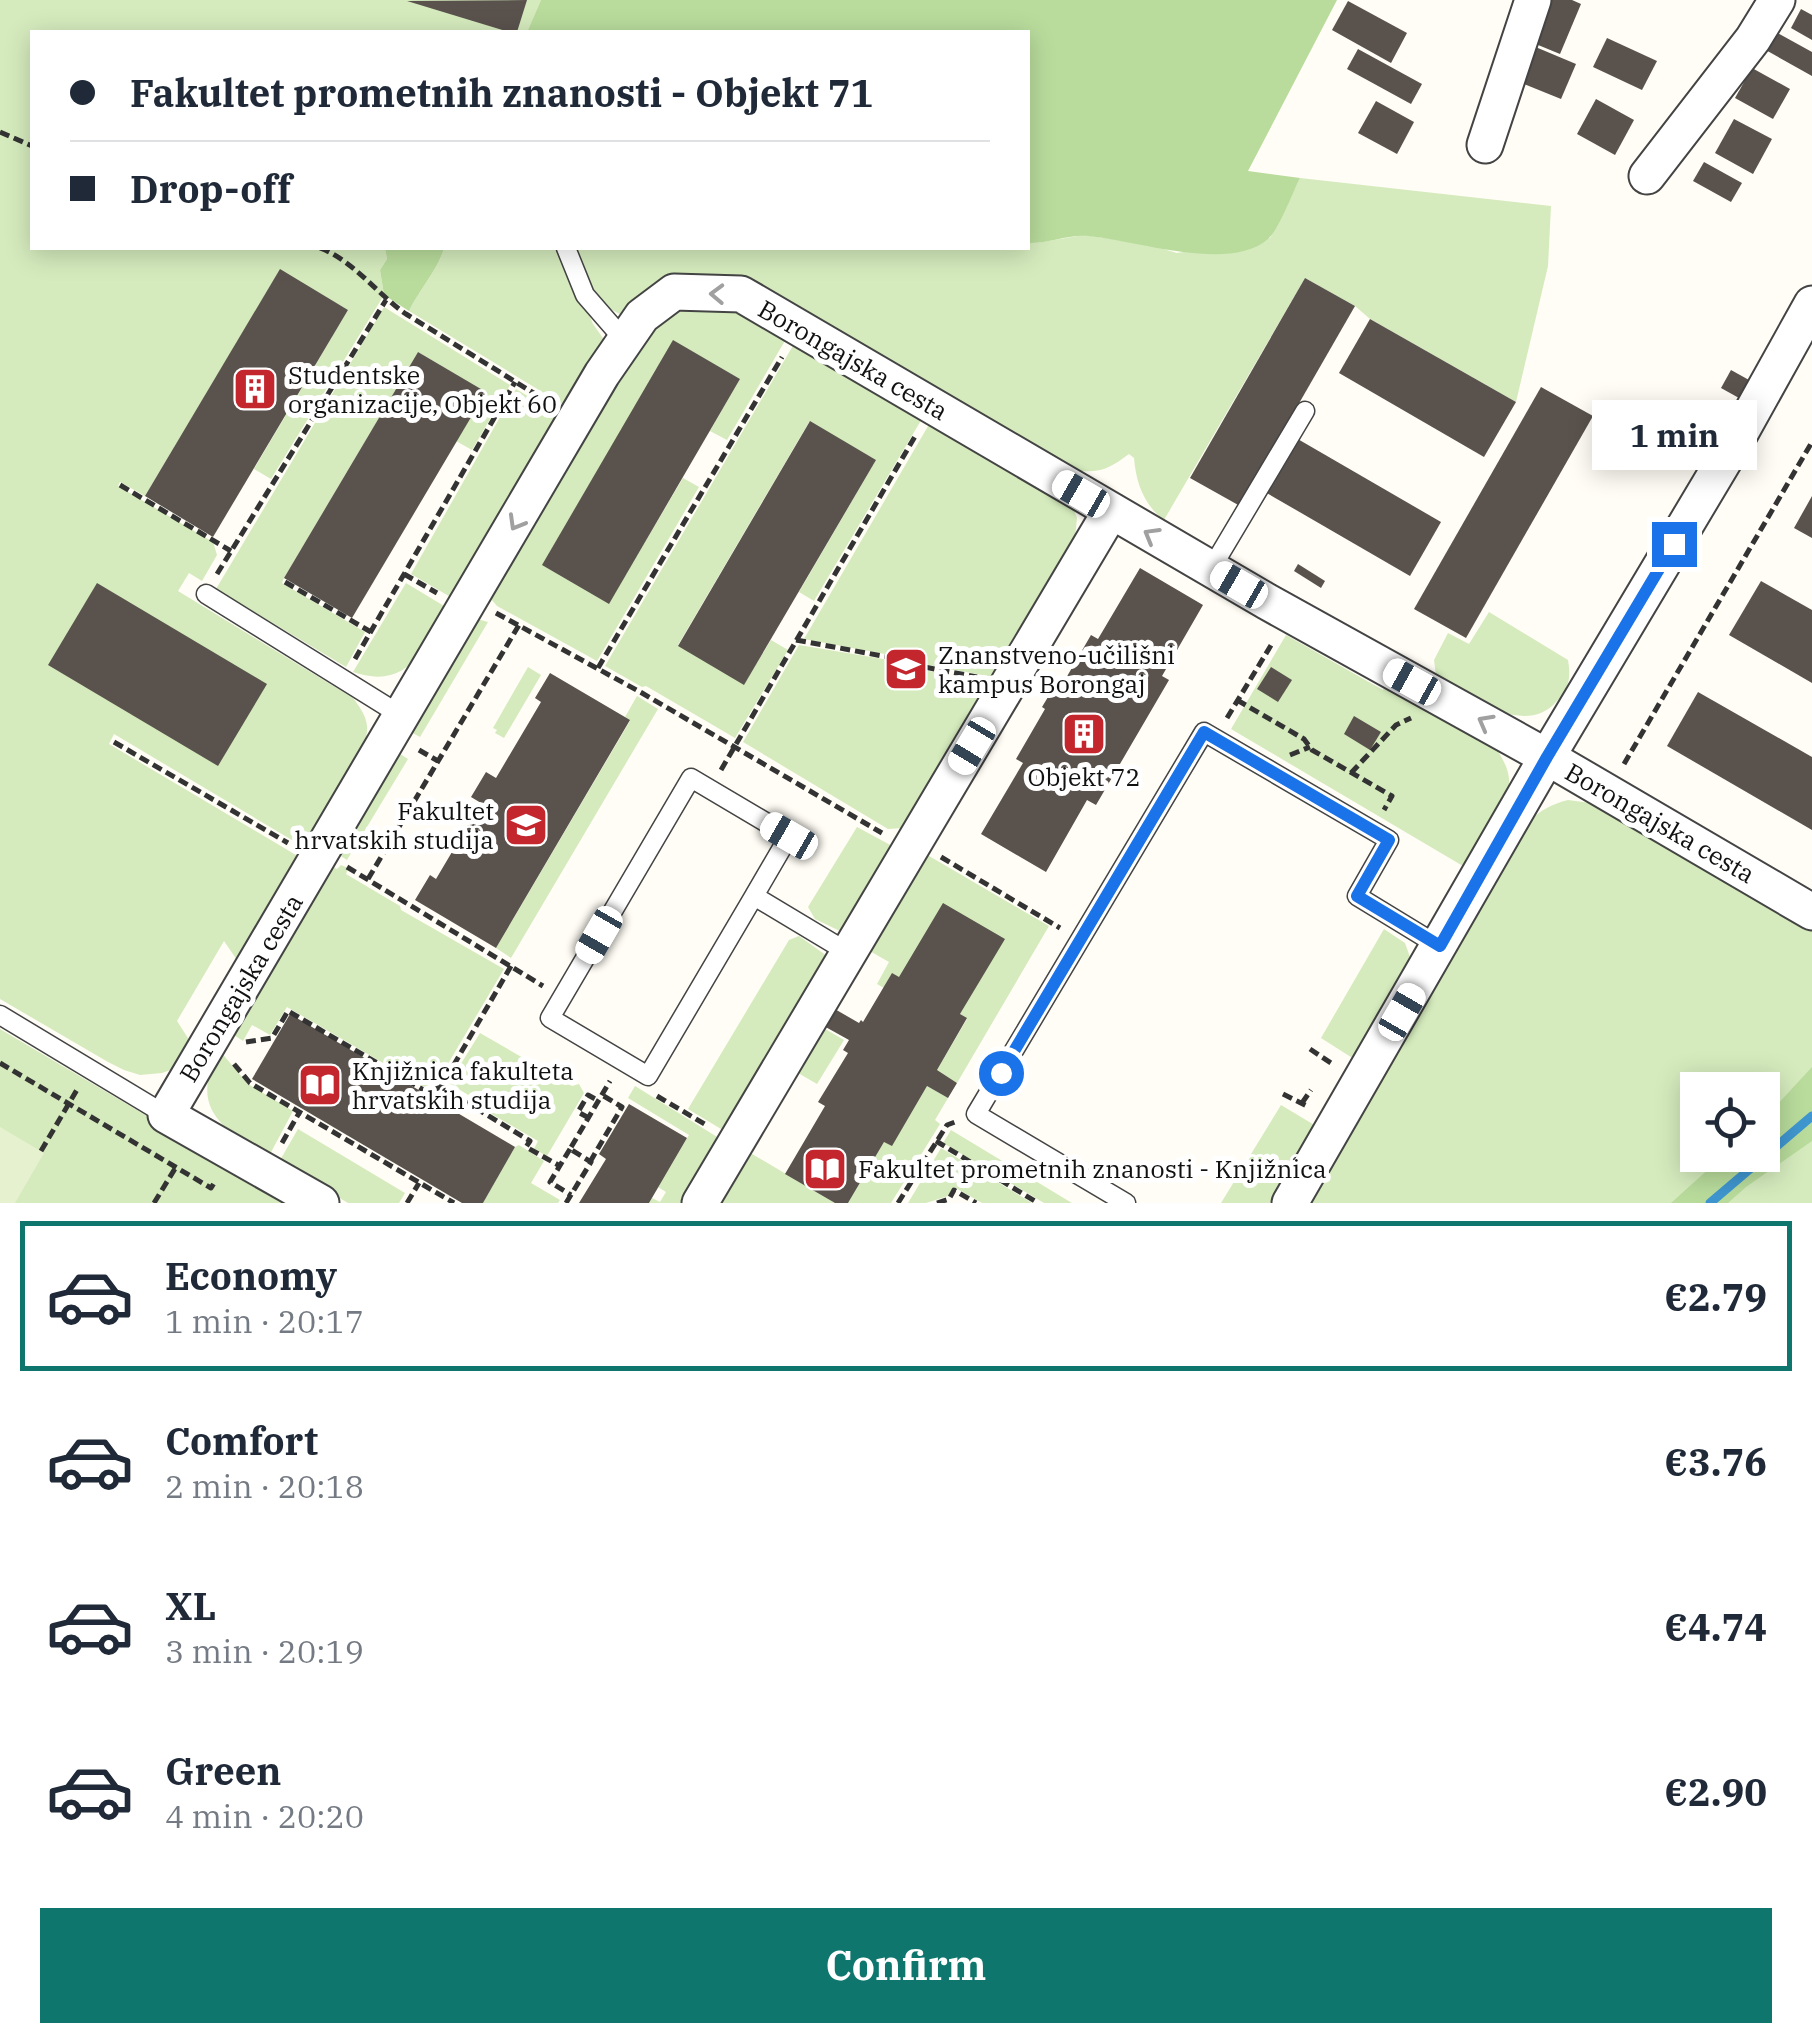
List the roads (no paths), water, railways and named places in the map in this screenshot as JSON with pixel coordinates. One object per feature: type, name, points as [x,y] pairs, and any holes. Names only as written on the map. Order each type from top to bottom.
[{"type":"street","points":[[1485,144],[1533,0]]},
{"type":"street","points":[[1647,176],[1753,39],[1777,0]]},
{"type":"street","name":"Borongajska cesta","points":[[166,1114],[576,420],[642,316],[674,292],[741,294],[1111,511],[1812,912]]},
{"type":"street","points":[[1290,1203],[1812,304]]},
{"type":"street","points":[[700,1203],[1111,511]]},
{"type":"street","points":[[166,1114],[321,1203]]},
{"type":"lane","points":[[567,250],[585,295],[625,341]]},
{"type":"lane","points":[[1212,569],[1306,412]]},
{"type":"lane","points":[[206,594],[402,716]]},
{"type":"lane","points":[[1126,1203],[976,1114],[1204,732],[1389,840],[1357,896],[1440,946]]},
{"type":"lane","points":[[691,778],[789,836],[754,896],[648,1076],[550,1018],[691,778]]},
{"type":"lane","points":[[754,896],[849,953]]},
{"type":"lane","points":[[0,1015],[166,1114]]},
{"type":"waterway","points":[[1710,1203],[1812,1116]]},
{"type":"place","name":"Studentske organizacije, Objekt 60","points":[[255,389]]},
{"type":"place","name":"Znanstveno-učilišni kampus Borongaj","points":[[906,669]]},
{"type":"place","name":"Objekt 72","points":[[1084,734]]},
{"type":"place","name":"Fakultet hrvatskih studija","points":[[526,825]]},
{"type":"place","name":"Knjižnica fakulteta hrvatskih studija","points":[[320,1085]]},
{"type":"place","name":"Fakultet prometnih znanosti - Knjižnica","points":[[825,1169]]}]
